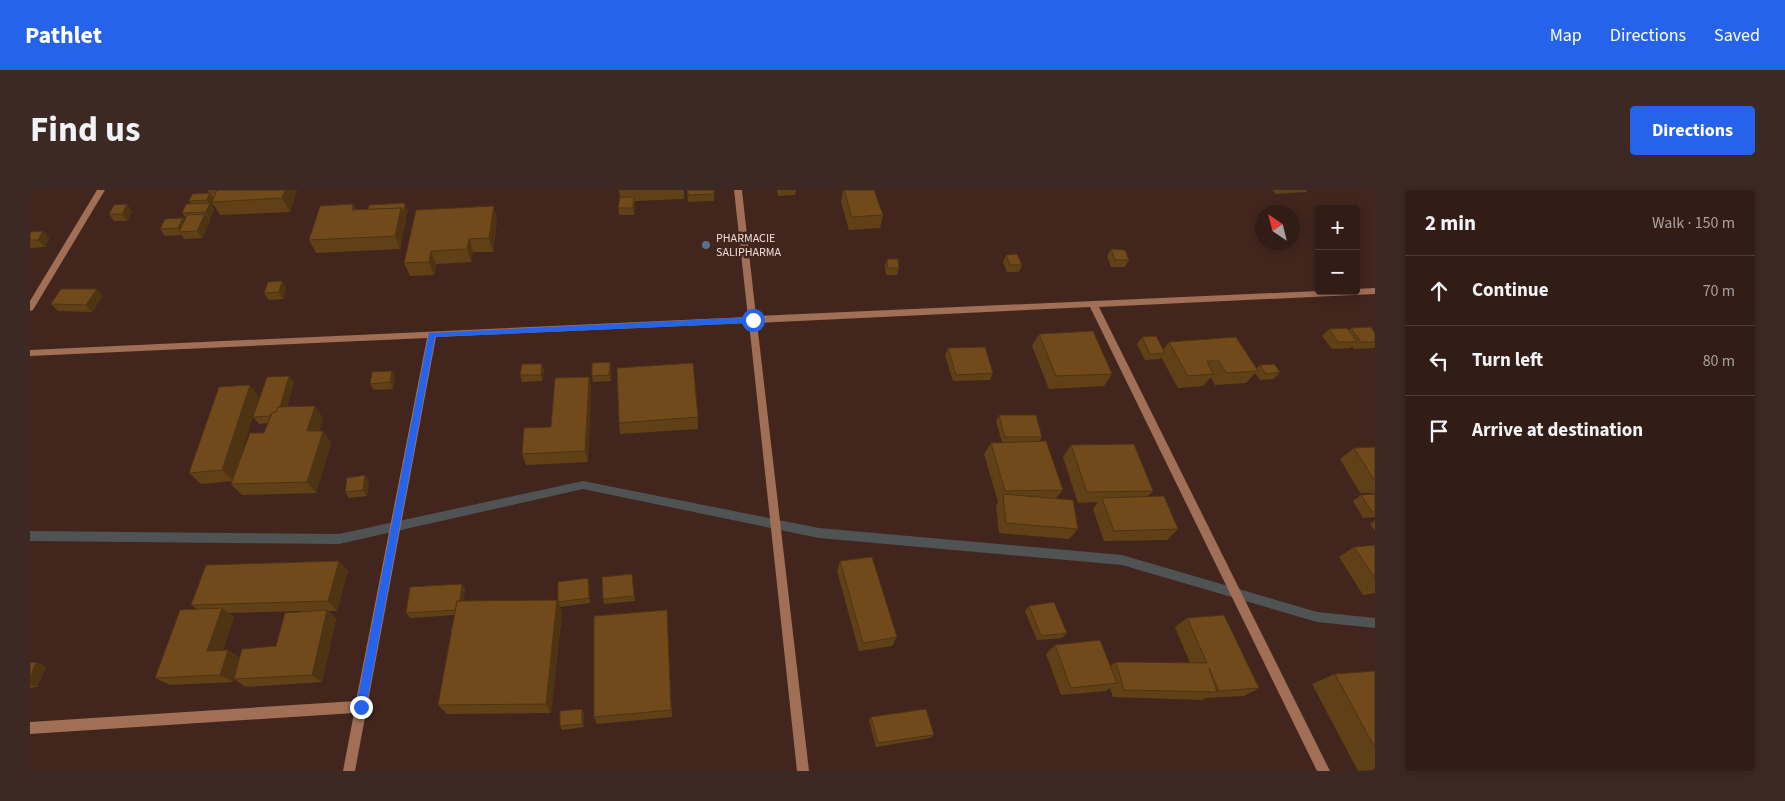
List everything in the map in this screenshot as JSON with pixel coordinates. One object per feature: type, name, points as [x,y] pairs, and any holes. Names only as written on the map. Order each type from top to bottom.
[{"type":"street","points":[[30,308],[101,190]]},
{"type":"street","points":[[738,190],[803,771]]},
{"type":"street","points":[[30,353],[1375,291]]},
{"type":"street","points":[[1093,304],[1324,771]]},
{"type":"street","points":[[349,771],[432,335]]},
{"type":"street","points":[[30,728],[361,707]]},
{"type":"building","points":[[217,190],[285,190],[282,198],[212,202]]},
{"type":"building","points":[[688,190],[714,190],[714,194],[688,195]]},
{"type":"building","points":[[844,190],[874,190],[883,215],[852,217]]},
{"type":"building","points":[[210,193],[207,200],[189,201],[192,194]]},
{"type":"building","points":[[620,197],[634,197],[633,208],[618,208]]},
{"type":"building","points":[[210,203],[206,212],[182,213],[186,204]]},
{"type":"building","points":[[405,203],[403,212],[401,208],[368,210],[369,205]]},
{"type":"building","points":[[127,204],[122,214],[109,214],[114,205]]},
{"type":"building","points":[[353,204],[352,210],[401,208],[395,236],[309,240],[320,206]]},
{"type":"building","points":[[494,206],[489,238],[469,239],[467,249],[431,251],[429,262],[404,263],[416,210]]},
{"type":"building","points":[[205,214],[197,231],[179,232],[187,215]]},
{"type":"building","points":[[183,218],[178,228],[160,229],[165,219]]},
{"type":"building","points":[[43,231],[38,240],[30,240],[30,232]]},
{"type":"building","points":[[1111,249],[1125,250],[1129,260],[1115,260]]},
{"type":"building","points":[[1017,254],[1022,265],[1010,265],[1006,255]]},
{"type":"building","points":[[887,259],[898,259],[899,268],[888,268]]},
{"type":"building","points":[[282,281],[279,292],[264,293],[268,282]]},
{"type":"building","points":[[61,289],[97,289],[86,305],[51,304]]},
{"type":"building","points":[[1371,327],[1375,333],[1375,342],[1361,342],[1351,328]]},
{"type":"building","points":[[1347,328],[1357,342],[1338,342],[1329,329]]},
{"type":"building","points":[[1093,331],[1112,374],[1056,376],[1039,334]]},
{"type":"building","points":[[1156,336],[1165,353],[1150,354],[1142,337]]},
{"type":"building","points":[[1236,337],[1258,371],[1226,373],[1219,361],[1207,361],[1213,374],[1188,376],[1169,342]]},
{"type":"building","points":[[985,347],[993,373],[956,375],[948,348]]},
{"type":"building","points":[[610,362],[609,375],[592,376],[592,363]]},
{"type":"building","points":[[693,363],[698,417],[619,423],[617,368]]},
{"type":"building","points":[[522,364],[542,364],[541,375],[520,375]]},
{"type":"building","points":[[1274,364],[1280,372],[1266,374],[1260,365]]},
{"type":"building","points":[[392,371],[390,382],[370,384],[372,372]]},
{"type":"building","points":[[289,376],[280,407],[278,407],[276,412],[270,416],[253,417],[267,377]]},
{"type":"building","points":[[589,377],[585,451],[522,454],[524,428],[551,427],[555,378]]},
{"type":"building","points":[[250,385],[222,470],[189,473],[219,387]]},
{"type":"building","points":[[315,406],[307,431],[323,431],[307,482],[231,484],[250,433],[264,433],[272,413],[276,412],[278,407]]},
{"type":"building","points":[[999,415],[1036,415],[1042,437],[1005,437]]},
{"type":"building","points":[[1046,441],[1063,490],[1005,491],[991,443]]},
{"type":"building","points":[[1134,444],[1153,491],[1087,492],[1071,445]]},
{"type":"building","points":[[1375,447],[1375,481],[1354,448]]},
{"type":"building","points":[[365,475],[363,490],[345,492],[347,478]]},
{"type":"building","points":[[1003,494],[1073,500],[1078,529],[1006,523]]},
{"type":"building","points":[[1375,494],[1375,512],[1372,512],[1361,495]]},
{"type":"building","points":[[1164,496],[1178,529],[1114,531],[1102,498]]},
{"type":"building","points":[[1375,545],[1375,578],[1354,547]]},
{"type":"building","points":[[872,557],[897,637],[863,643],[840,561]]},
{"type":"building","points":[[339,561],[328,601],[191,605],[206,565]]},
{"type":"building","points":[[632,574],[634,596],[603,599],[602,577]]},
{"type":"building","points":[[588,578],[589,598],[558,602],[558,582]]},
{"type":"building","points":[[462,584],[460,601],[457,601],[456,610],[406,613],[410,587]]},
{"type":"building","points":[[557,600],[546,704],[438,705],[457,601]]},
{"type":"building","points":[[1054,602],[1067,633],[1041,636],[1029,606]]},
{"type":"building","points":[[222,608],[207,651],[228,650],[220,675],[155,678],[180,610]]},
{"type":"building","points":[[327,610],[312,675],[234,679],[242,649],[276,646],[285,613]]},
{"type":"building","points":[[667,610],[671,710],[594,717],[594,616]]},
{"type":"building","points":[[1224,615],[1259,688],[1219,691],[1209,668],[1217,692],[1124,690],[1116,662],[1207,663],[1187,618]]},
{"type":"building","points":[[1100,640],[1117,683],[1071,688],[1055,645]]},
{"type":"building","points":[[36,662],[30,678],[30,663]]},
{"type":"building","points":[[1375,671],[1375,748],[1335,674]]},
{"type":"building","points":[[582,709],[582,724],[560,726],[560,711]]},
{"type":"building","points":[[926,709],[934,735],[878,743],[871,717]]},
{"type":"waterway","points":[[30,536],[339,539],[583,485],[819,533],[1122,560],[1317,617],[1375,623]]},
{"type":"place","name":"PHARMACIE SALIPHARMA","points":[[706,245]]},
{"type":"route","points":[[361,707],[432,335],[753,320]]}]
